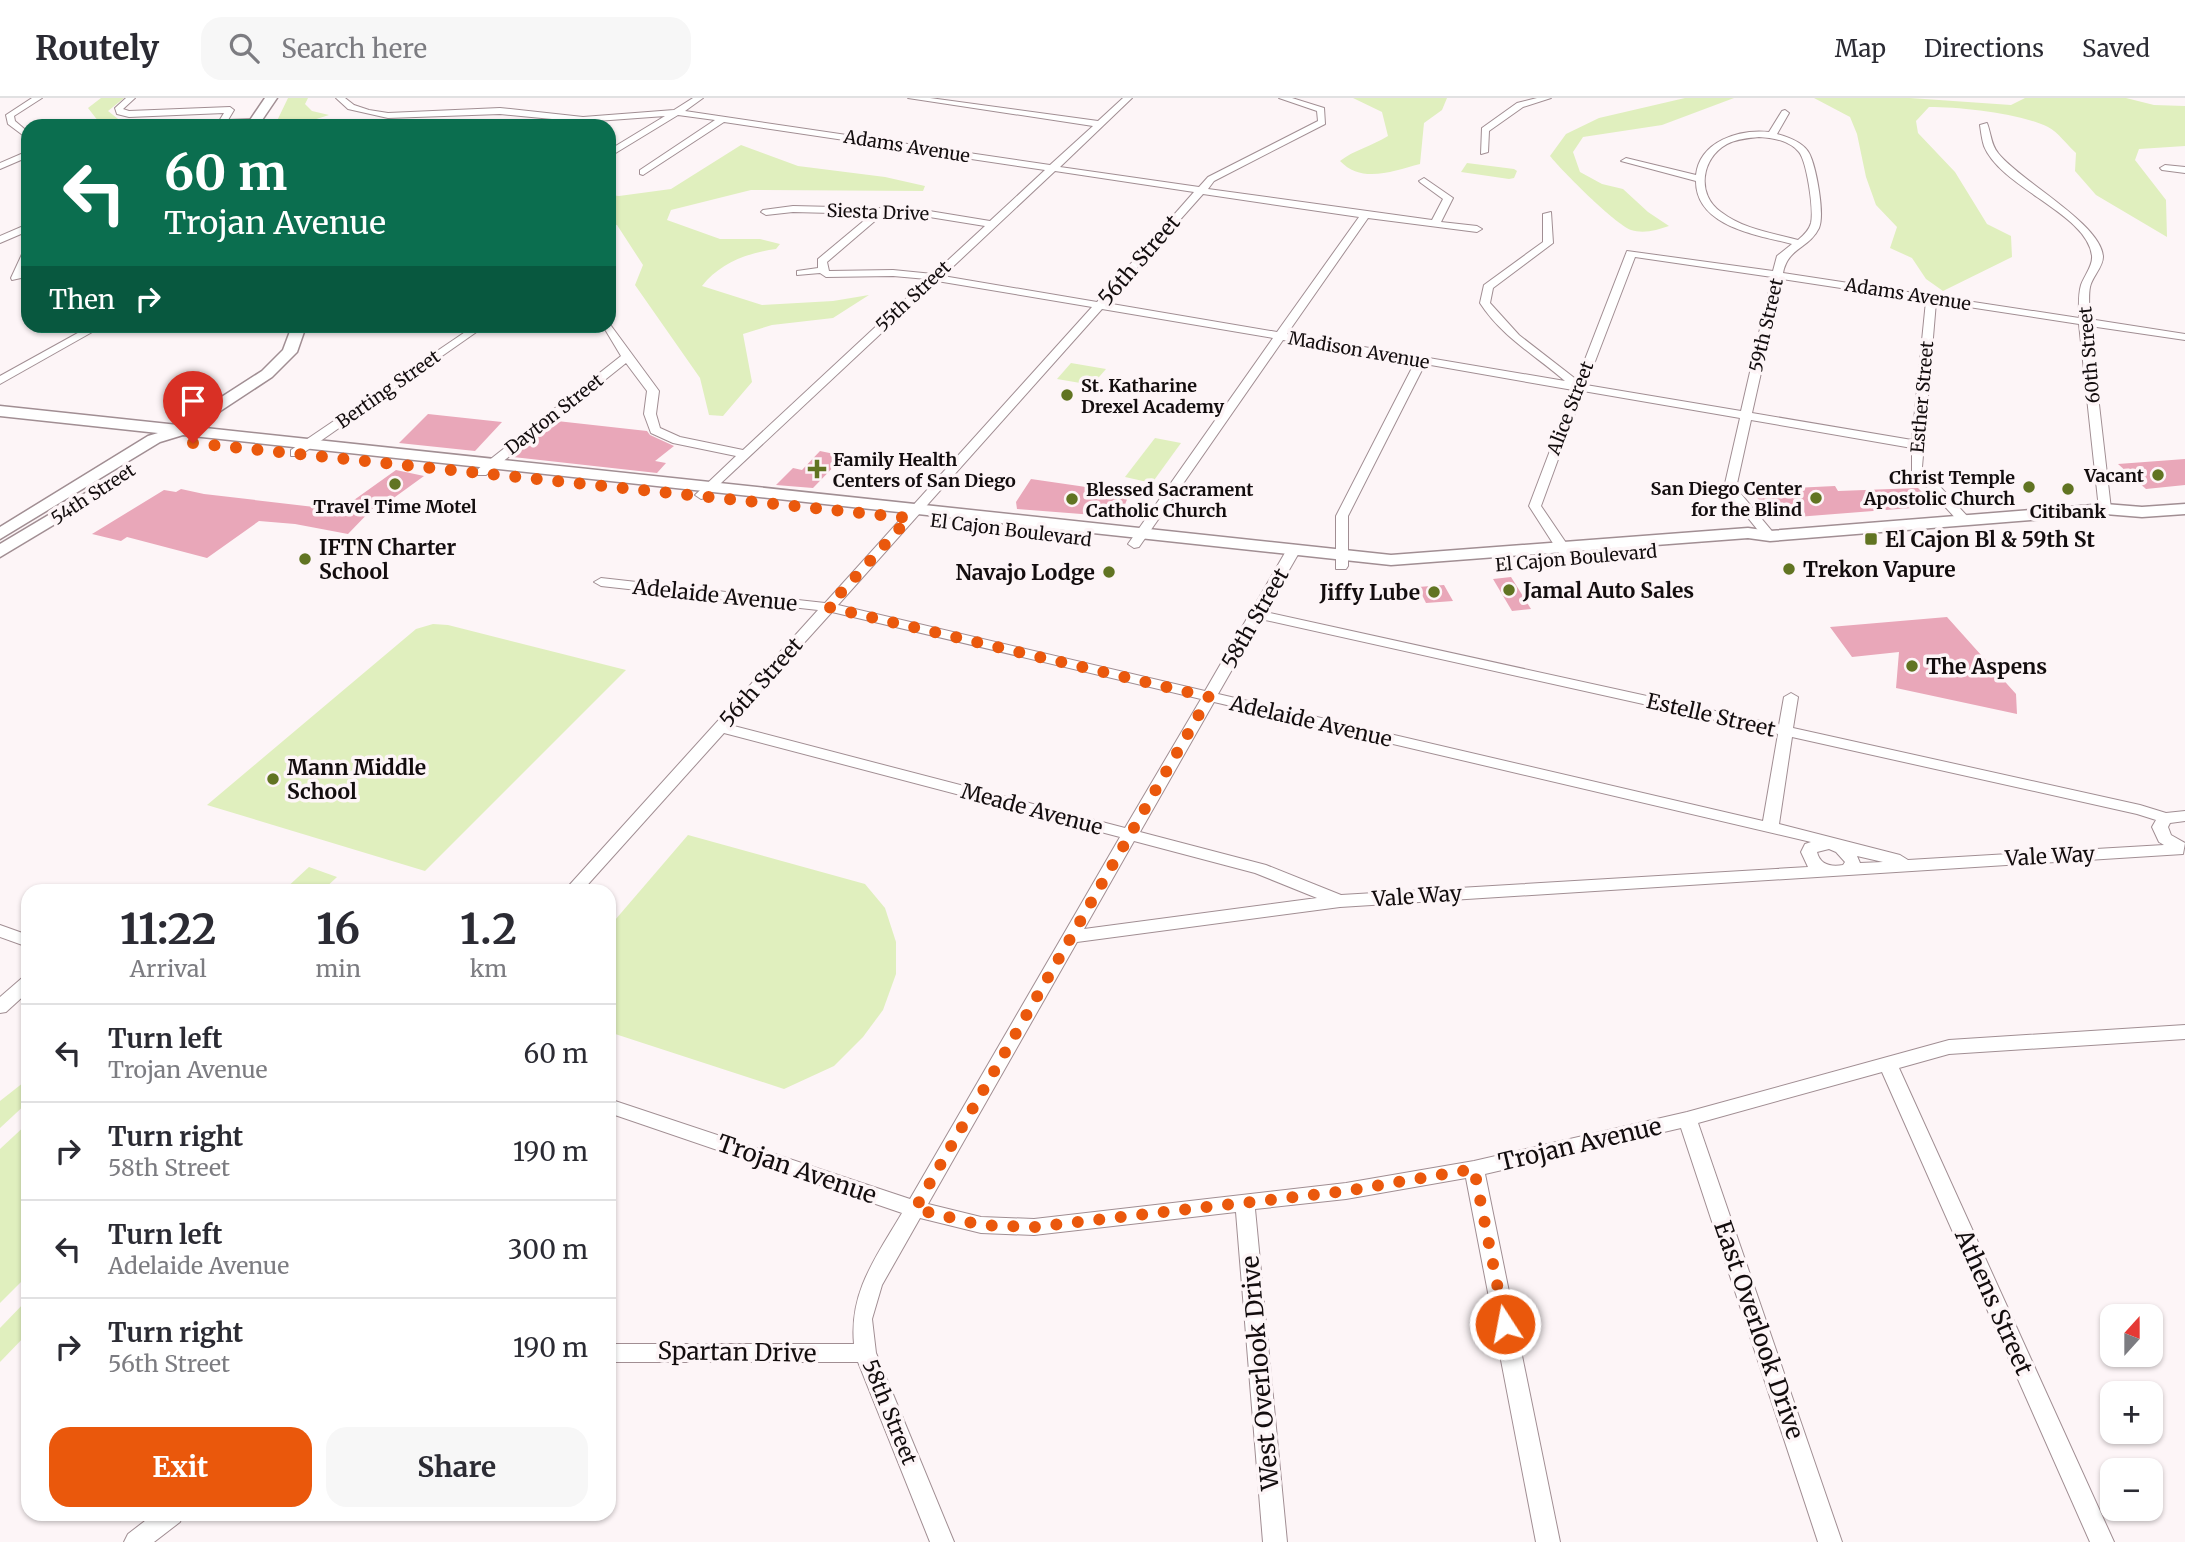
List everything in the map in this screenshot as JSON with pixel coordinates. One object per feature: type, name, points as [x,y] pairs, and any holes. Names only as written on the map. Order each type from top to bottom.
[{"type":"main road","points":[[256,119],[271,98]]},
{"type":"main road","name":"54th Street","points":[[0,552],[178,436],[267,374],[290,352],[299,333]]},
{"type":"main road","name":"El Cajon Boulevard","points":[[0,411],[178,436],[1341,561],[1393,570],[1434,569],[1567,554],[1762,543],[1770,536],[2105,509],[2141,512],[2185,509]]},
{"type":"main road","name":"El Cajon Boulevard","points":[[0,423],[154,439],[178,436]]},
{"type":"main road","name":"54th Street","points":[[0,534],[154,439]]},
{"type":"main road","name":"El Cajon Boulevard","points":[[2105,509],[2130,500],[2185,496]]},
{"type":"street","points":[[21,130],[5,115],[38,98]]},
{"type":"street","points":[[131,98],[119,108],[120,112],[129,114],[230,110],[224,119]]},
{"type":"street","name":"Adams Avenue","points":[[340,98],[345,104],[358,109],[413,117],[501,111],[552,118],[591,119],[677,112],[1365,215],[1477,229]]},
{"type":"street","points":[[616,150],[699,98]]},
{"type":"street","points":[[912,98],[1099,124]]},
{"type":"street","name":"55th Street","points":[[705,491],[1128,98]]},
{"type":"street","name":"56th Street","points":[[578,884],[913,514],[1200,190],[1211,179],[1322,122],[1321,110],[1283,98]]},
{"type":"street","points":[[1484,152],[1485,130],[1520,105],[1547,98]]},
{"type":"street","points":[[474,112],[489,99]]},
{"type":"street","points":[[1785,113],[1771,136],[1749,135],[1724,140],[1703,160],[1700,179],[1704,203],[1719,216],[1738,226],[1798,243]]},
{"type":"street","points":[[392,119],[397,116]]},
{"type":"street","points":[[643,173],[724,118]]},
{"type":"street","name":"60th Street","points":[[1984,125],[1996,157],[2022,182],[2075,221],[2094,242],[2098,259],[2085,287],[2084,321],[2105,509]]},
{"type":"street","name":"59th Street","points":[[1770,536],[1730,488],[1781,258],[1814,230],[1818,218],[1805,153],[1800,147],[1771,136]]},
{"type":"street","points":[[0,166],[21,157]]},
{"type":"street","points":[[1626,161],[1700,179]]},
{"type":"street","points":[[2165,168],[2185,170]]},
{"type":"street","points":[[1424,181],[1448,198],[1435,223]]},
{"type":"street","name":"Siesta Drive","points":[[766,212],[793,209],[917,212],[990,224]]},
{"type":"street","points":[[823,270],[822,261],[881,211]]},
{"type":"street","points":[[1548,214],[1548,243],[1488,287],[1485,303],[1495,320],[1560,369],[1578,387]]},
{"type":"street","points":[[1137,539],[1365,215]]},
{"type":"street","points":[[0,240],[21,230]]},
{"type":"street","name":"Adams Avenue","points":[[1630,253],[2185,337]]},
{"type":"street","name":"Alice Street","points":[[1567,554],[1535,506],[1630,253]]},
{"type":"street","points":[[21,263],[11,278],[21,278]]},
{"type":"street","name":"Madison Avenue","points":[[801,273],[823,270],[825,274],[838,275],[893,273],[933,277],[1918,445]]},
{"type":"street","name":"Esther Street","points":[[1931,298],[1916,468],[1964,520]]},
{"type":"street","points":[[0,381],[85,333]]},
{"type":"street","name":"Berting Street","points":[[302,448],[470,333]]},
{"type":"street","points":[[612,333],[653,391],[650,414],[655,430],[677,440],[745,454]]},
{"type":"street","name":"Dayton Street","points":[[488,468],[627,357]]},
{"type":"street","points":[[1341,561],[1342,516],[1421,361]]},
{"type":"street","name":"58th Street","points":[[942,1542],[866,1353],[862,1320],[872,1283],[1291,556]]},
{"type":"street","name":"Adelaide Avenue","points":[[601,582],[828,607],[1815,838],[1832,845]]},
{"type":"street","name":"Estelle Street","points":[[1257,614],[2140,810],[2165,818]]},
{"type":"street","points":[[1770,829],[1791,697]]},
{"type":"street","name":"Meade Avenue","points":[[720,727],[1260,869],[1340,901]]},
{"type":"street","points":[[2182,849],[2165,838],[2160,827],[2165,818],[2185,816]]},
{"type":"street","name":"Adelaide Avenue","points":[[1770,829],[1809,852]]},
{"type":"street","name":"Vale Way","points":[[1763,873],[1809,852],[1815,845],[1832,845],[1919,863]]},
{"type":"street","points":[[1832,845],[1852,856],[1853,865],[1850,869]]},
{"type":"street","name":"Vale Way","points":[[1072,937],[1340,901],[1763,873],[1826,870],[1839,872],[1919,863],[2182,849]]},
{"type":"street","points":[[1809,852],[1815,864],[1826,870]]},
{"type":"street","points":[[0,931],[21,938]]},
{"type":"street","points":[[0,1007],[21,988]]},
{"type":"street","name":"Trojan Avenue","points":[[616,1108],[915,1209],[981,1225],[1034,1227],[1346,1191],[1474,1169],[1687,1119],[1949,1046],[2185,1032]]},
{"type":"street","name":"Athens Street","points":[[1887,1062],[2102,1542]]},
{"type":"street","name":"East Overlook Drive","points":[[1687,1119],[1830,1542]]},
{"type":"street","points":[[1474,1169],[1548,1542]]},
{"type":"street","name":"West Overlook Drive","points":[[1245,1203],[1275,1542]]},
{"type":"street","name":"Spartan Drive","points":[[616,1353],[866,1353]]},
{"type":"street","points":[[136,1542],[164,1521]]},
{"type":"green space","points":[[101,98],[124,98],[108,111],[118,119],[97,119],[88,108]]},
{"type":"green space","points":[[288,98],[308,98],[305,104],[312,111],[329,115],[316,119],[278,119]]},
{"type":"green space","points":[[1353,98],[1447,98],[1442,110],[1424,123],[1420,164],[1368,174],[1349,168],[1340,161],[1388,136],[1382,112]]},
{"type":"green space","points":[[1685,98],[1734,98],[1662,125],[1583,137],[1573,152],[1580,172],[1602,184],[1623,189],[1648,212],[1669,226],[1641,232],[1631,230],[1613,218],[1550,156],[1566,134],[1599,118]]},
{"type":"green space","points":[[1814,98],[1910,98],[2011,105],[2025,98],[2126,98],[2154,105],[2185,106],[2185,146],[2139,149],[2135,160],[2166,200],[2167,237],[2096,195],[2075,171],[2076,153],[2048,127],[2022,118],[1990,112],[1929,107],[1916,121],[1918,133],[1955,172],[1987,224],[2011,236],[2012,257],[1943,291],[1926,279],[1912,258],[1890,248],[1897,227],[1876,205],[1850,117]]},
{"type":"green space","points":[[741,145],[798,166],[885,177],[925,186],[923,191],[751,190],[671,210],[667,220],[720,239],[760,239],[780,244],[776,249],[745,256],[726,265],[702,286],[762,305],[833,301],[869,295],[833,318],[772,325],[743,334],[752,382],[723,416],[709,415],[700,378],[635,285],[643,265],[616,225],[616,196],[671,189]]},
{"type":"green space","points":[[1467,163],[1517,171],[1514,178],[1509,179],[1461,172]]},
{"type":"green space","points":[[1071,363],[1106,369],[1092,385],[1057,379]]},
{"type":"green space","points":[[1155,438],[1181,443],[1152,483],[1125,477]]},
{"type":"green space","points":[[433,624],[448,625],[626,670],[425,871],[207,805],[416,629]]},
{"type":"green space","points":[[688,835],[865,884],[885,908],[896,942],[896,974],[883,1010],[863,1037],[834,1066],[784,1089],[616,1034],[616,919]]},
{"type":"green space","points":[[309,867],[337,877],[330,884],[291,884]]},
{"type":"green space","points":[[21,1084],[21,1108],[0,1128],[0,1101]]},
{"type":"green space","points":[[21,1130],[21,1282],[0,1303],[0,1149]]},
{"type":"green space","points":[[21,1306],[21,1340],[0,1362],[0,1328]]},
{"type":"building","points":[[428,414],[502,422],[475,451],[399,443]]},
{"type":"building","points":[[557,421],[647,431],[674,446],[655,461],[666,463],[657,473],[513,457]]},
{"type":"building","name":"Family Health Centers of San Diego","points":[[820,451],[844,456],[813,488],[776,485],[793,468],[802,470]]},
{"type":"building","name":"Vacant","points":[[2185,459],[2185,485],[2146,489],[2118,464]]},
{"type":"building","name":"IFTN Charter School","points":[[396,470],[424,476],[384,505],[376,505],[348,534],[295,524],[259,521],[207,558],[127,537],[121,541],[92,534],[164,490],[176,492],[181,489],[340,510]]},
{"type":"building","name":"Blessed Sacrament Catholic Church","points":[[1031,479],[1086,487],[1085,491],[1091,493],[1128,497],[1120,517],[1017,509],[1016,502]]},
{"type":"building","points":[[1835,486],[1838,491],[1918,488],[1929,499],[1923,500],[1926,503],[1921,504],[1924,507],[1784,518],[1772,514],[1750,490]]},
{"type":"building","name":"Jamal Auto Sales","points":[[1511,577],[1531,609],[1512,611],[1493,579]]},
{"type":"building","name":"Jiffy Lube","points":[[1444,585],[1453,601],[1426,603],[1418,587]]},
{"type":"building","name":"The Aspens","points":[[1947,617],[2016,694],[2017,714],[1896,688],[1899,652],[1852,657],[1830,627]]},
{"type":"place","name":"St. Katharine Drexel Academy","points":[[1067,395]]},
{"type":"place","name":"Family Health Centers of San Diego","points":[[817,469]]},
{"type":"place","name":"Vacant","points":[[2158,475]]},
{"type":"place","name":"Travel Time Motel","points":[[395,484]]},
{"type":"place","name":"Christ Temple Apostolic Church","points":[[2029,487]]},
{"type":"place","name":"Citibank","points":[[2068,489]]},
{"type":"place","name":"San Diego Center for the Blind","points":[[1816,498]]},
{"type":"place","name":"Blessed Sacrament Catholic Church","points":[[1072,499]]},
{"type":"place","name":"El Cajon Bl & 59th St","points":[[1871,539]]},
{"type":"place","name":"IFTN Charter School","points":[[305,559]]},
{"type":"place","name":"Trekon Vapure","points":[[1789,569]]},
{"type":"place","name":"Navajo Lodge","points":[[1109,572]]},
{"type":"place","name":"Jamal Auto Sales","points":[[1509,590]]},
{"type":"place","name":"Jiffy Lube","points":[[1434,592]]},
{"type":"place","name":"The Aspens","points":[[1912,666]]},
{"type":"place","name":"Mann Middle School","points":[[273,779]]},
{"type":"route","points":[[193,443],[909,518],[828,607],[1209,697],[915,1209],[981,1225],[1034,1227],[1346,1191],[1474,1169],[1505,1324]]}]
